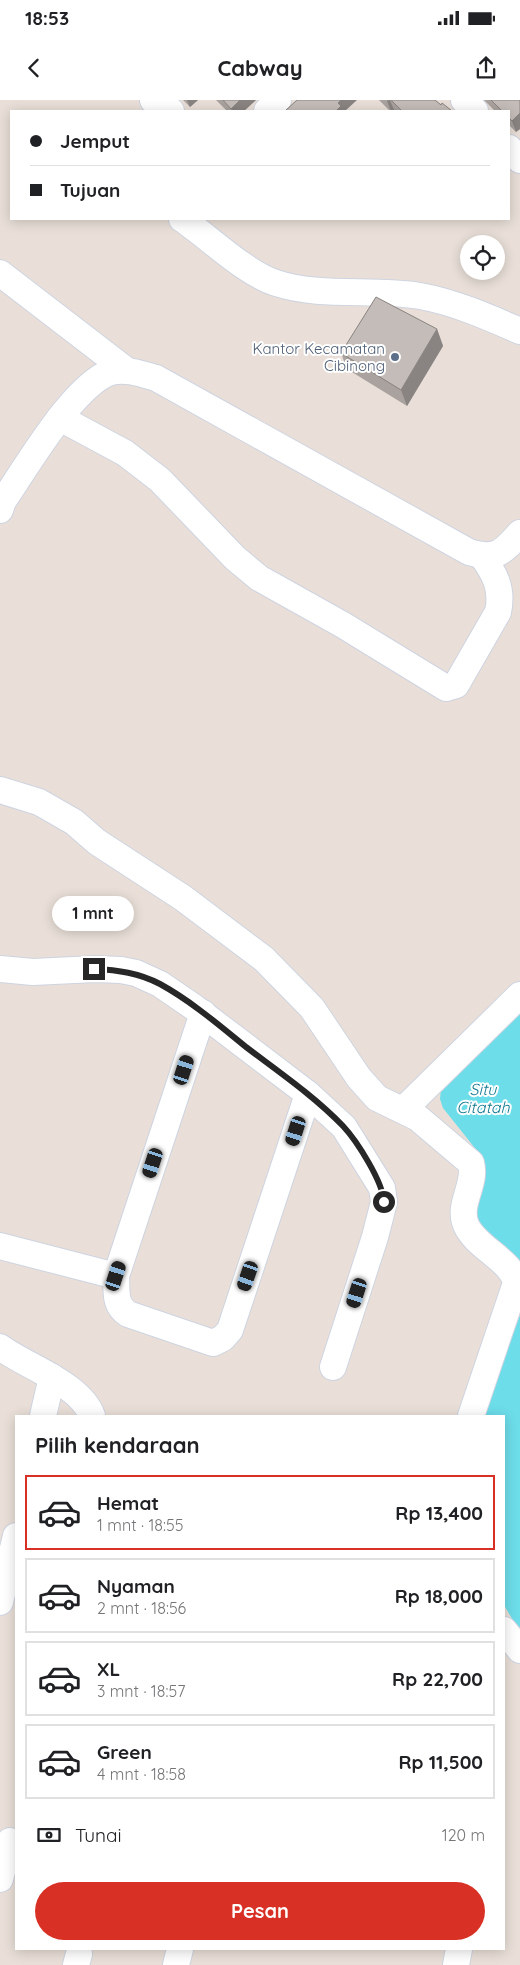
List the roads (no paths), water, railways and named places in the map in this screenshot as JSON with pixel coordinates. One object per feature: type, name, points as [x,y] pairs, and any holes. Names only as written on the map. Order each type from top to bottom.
[{"type":"street","points":[[153,100],[169,110]]},
{"type":"street","points":[[269,110],[278,100]]},
{"type":"street","points":[[464,100],[474,110]]},
{"type":"street","points":[[510,149],[520,160]]},
{"type":"street","points":[[183,220],[256,274],[277,283],[312,289],[420,296],[485,316],[520,331]]},
{"type":"street","points":[[0,273],[126,370]]},
{"type":"street","points":[[2,505],[60,418],[94,380],[111,372],[126,370],[156,378],[469,552],[482,556],[497,554],[520,533]]},
{"type":"street","points":[[60,418],[125,453],[160,480],[235,558],[259,578],[343,625],[446,688],[456,684],[498,612],[500,602],[498,583],[482,556]]},
{"type":"street","points":[[0,790],[39,802],[74,822],[97,842],[183,898],[264,960],[312,1008],[358,1078],[368,1089],[378,1098],[418,1118],[471,1163],[472,1178],[464,1209],[465,1222],[479,1243],[514,1274],[514,1292],[471,1415]]},
{"type":"street","points":[[0,969],[33,972],[94,969],[136,974],[160,984],[203,1013],[308,1094],[344,1127],[370,1167],[382,1188],[383,1195],[377,1231],[334,1367]]},
{"type":"street","points":[[403,1110],[520,995]]},
{"type":"street","points":[[203,1013],[116,1276],[117,1301],[121,1309],[128,1314],[213,1343],[223,1338],[230,1330],[308,1094]]},
{"type":"street","points":[[0,1246],[116,1276]]},
{"type":"street","points":[[0,1346],[68,1388],[92,1415]]},
{"type":"street","points":[[43,1415],[52,1377]]},
{"type":"street","points":[[0,1602],[15,1540]]},
{"type":"street","points":[[505,1631],[520,1650]]},
{"type":"street","points":[[0,1879],[10,1841]]},
{"type":"street","points":[[176,1965],[180,1950]]},
{"type":"street","points":[[456,1965],[459,1950]]},
{"type":"water","name":"Situ Citatah","points":[[520,1004],[520,1264],[482,1232],[477,1219],[476,1209],[482,1157],[443,1108],[440,1099],[441,1089]]},
{"type":"water","points":[[520,1315],[520,1632],[505,1607],[505,1415],[483,1415]]},
{"type":"place","name":"Kantor Kecamatan Cibinong","points":[[395,357]]}]
